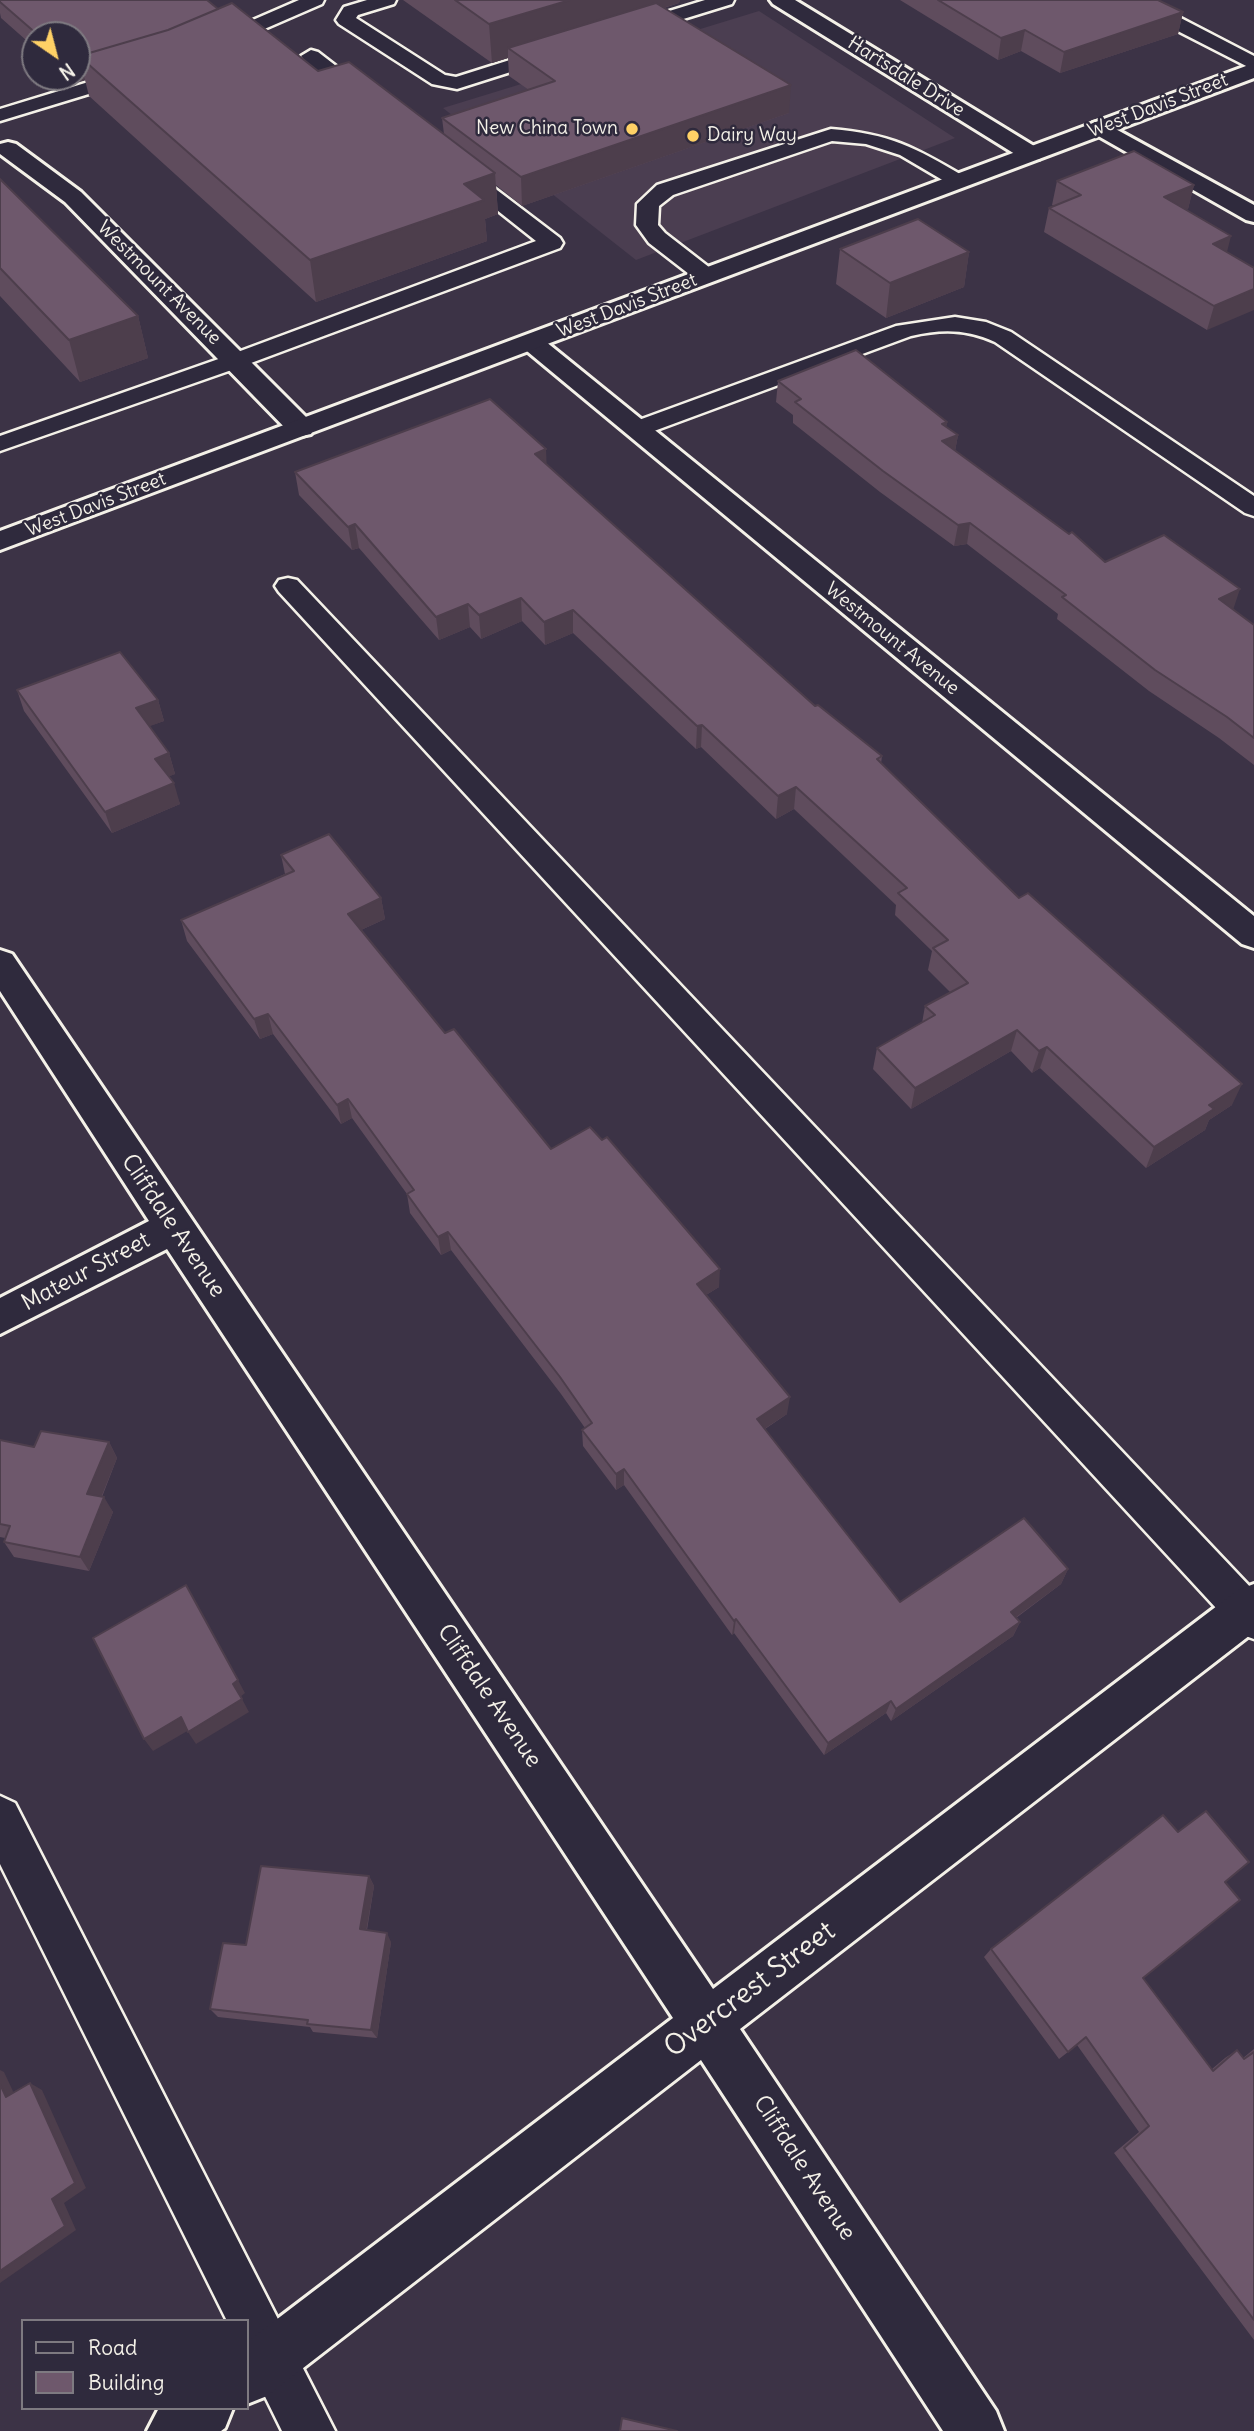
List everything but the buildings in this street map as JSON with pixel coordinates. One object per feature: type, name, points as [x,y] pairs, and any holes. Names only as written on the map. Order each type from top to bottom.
[{"type":"street","name":"Hartsdale Drive","points":[[780,0],[1031,154]]},
{"type":"street","name":"West Davis Street","points":[[0,541],[1254,70]]},
{"type":"street","points":[[1101,128],[1254,215]]},
{"type":"street","name":"Westmount Avenue","points":[[8,149],[74,197],[301,428]]},
{"type":"street","name":"Westmount Avenue","points":[[531,342],[1254,935]]},
{"type":"street","name":"Cliffdale Avenue","points":[[0,963],[173,1227],[708,2022],[976,2431]]},
{"type":"street","name":"Mateur Street","points":[[0,1317],[173,1227]]},
{"type":"street","name":"Overcrest Street","points":[[259,2366],[708,2022],[1251,1612]]},
{"type":"street","points":[[175,2431],[202,2410]]},
{"type":"lane","points":[[192,53],[315,0]]},
{"type":"lane","points":[[387,0],[351,11],[346,20],[439,80],[457,83],[572,47]]},
{"type":"lane","points":[[610,35],[725,0]]},
{"type":"lane","points":[[1132,0],[1254,64]]},
{"type":"lane","points":[[311,56],[377,107]]},
{"type":"lane","points":[[0,115],[155,67]]},
{"type":"lane","points":[[706,276],[657,238],[647,225],[648,204],[665,190],[831,135],[869,138],[907,151],[958,181]]},
{"type":"lane","points":[[0,444],[235,361],[552,243],[443,158]]},
{"type":"lane","points":[[637,429],[904,331],[942,322],[979,325],[1003,337],[1254,508]]},
{"type":"lane","points":[[288,586],[1251,1612]]},
{"type":"lane","points":[[0,1818],[237,2319]]},
{"type":"lane","points":[[248,2343],[259,2366],[309,2431]]},
{"type":"shaded area","points":[[759,11],[955,138],[636,260],[443,108]]},
{"type":"place","name":"New China Town","points":[[632,129]]},
{"type":"place","name":"Dairy Way","points":[[693,136]]}]
